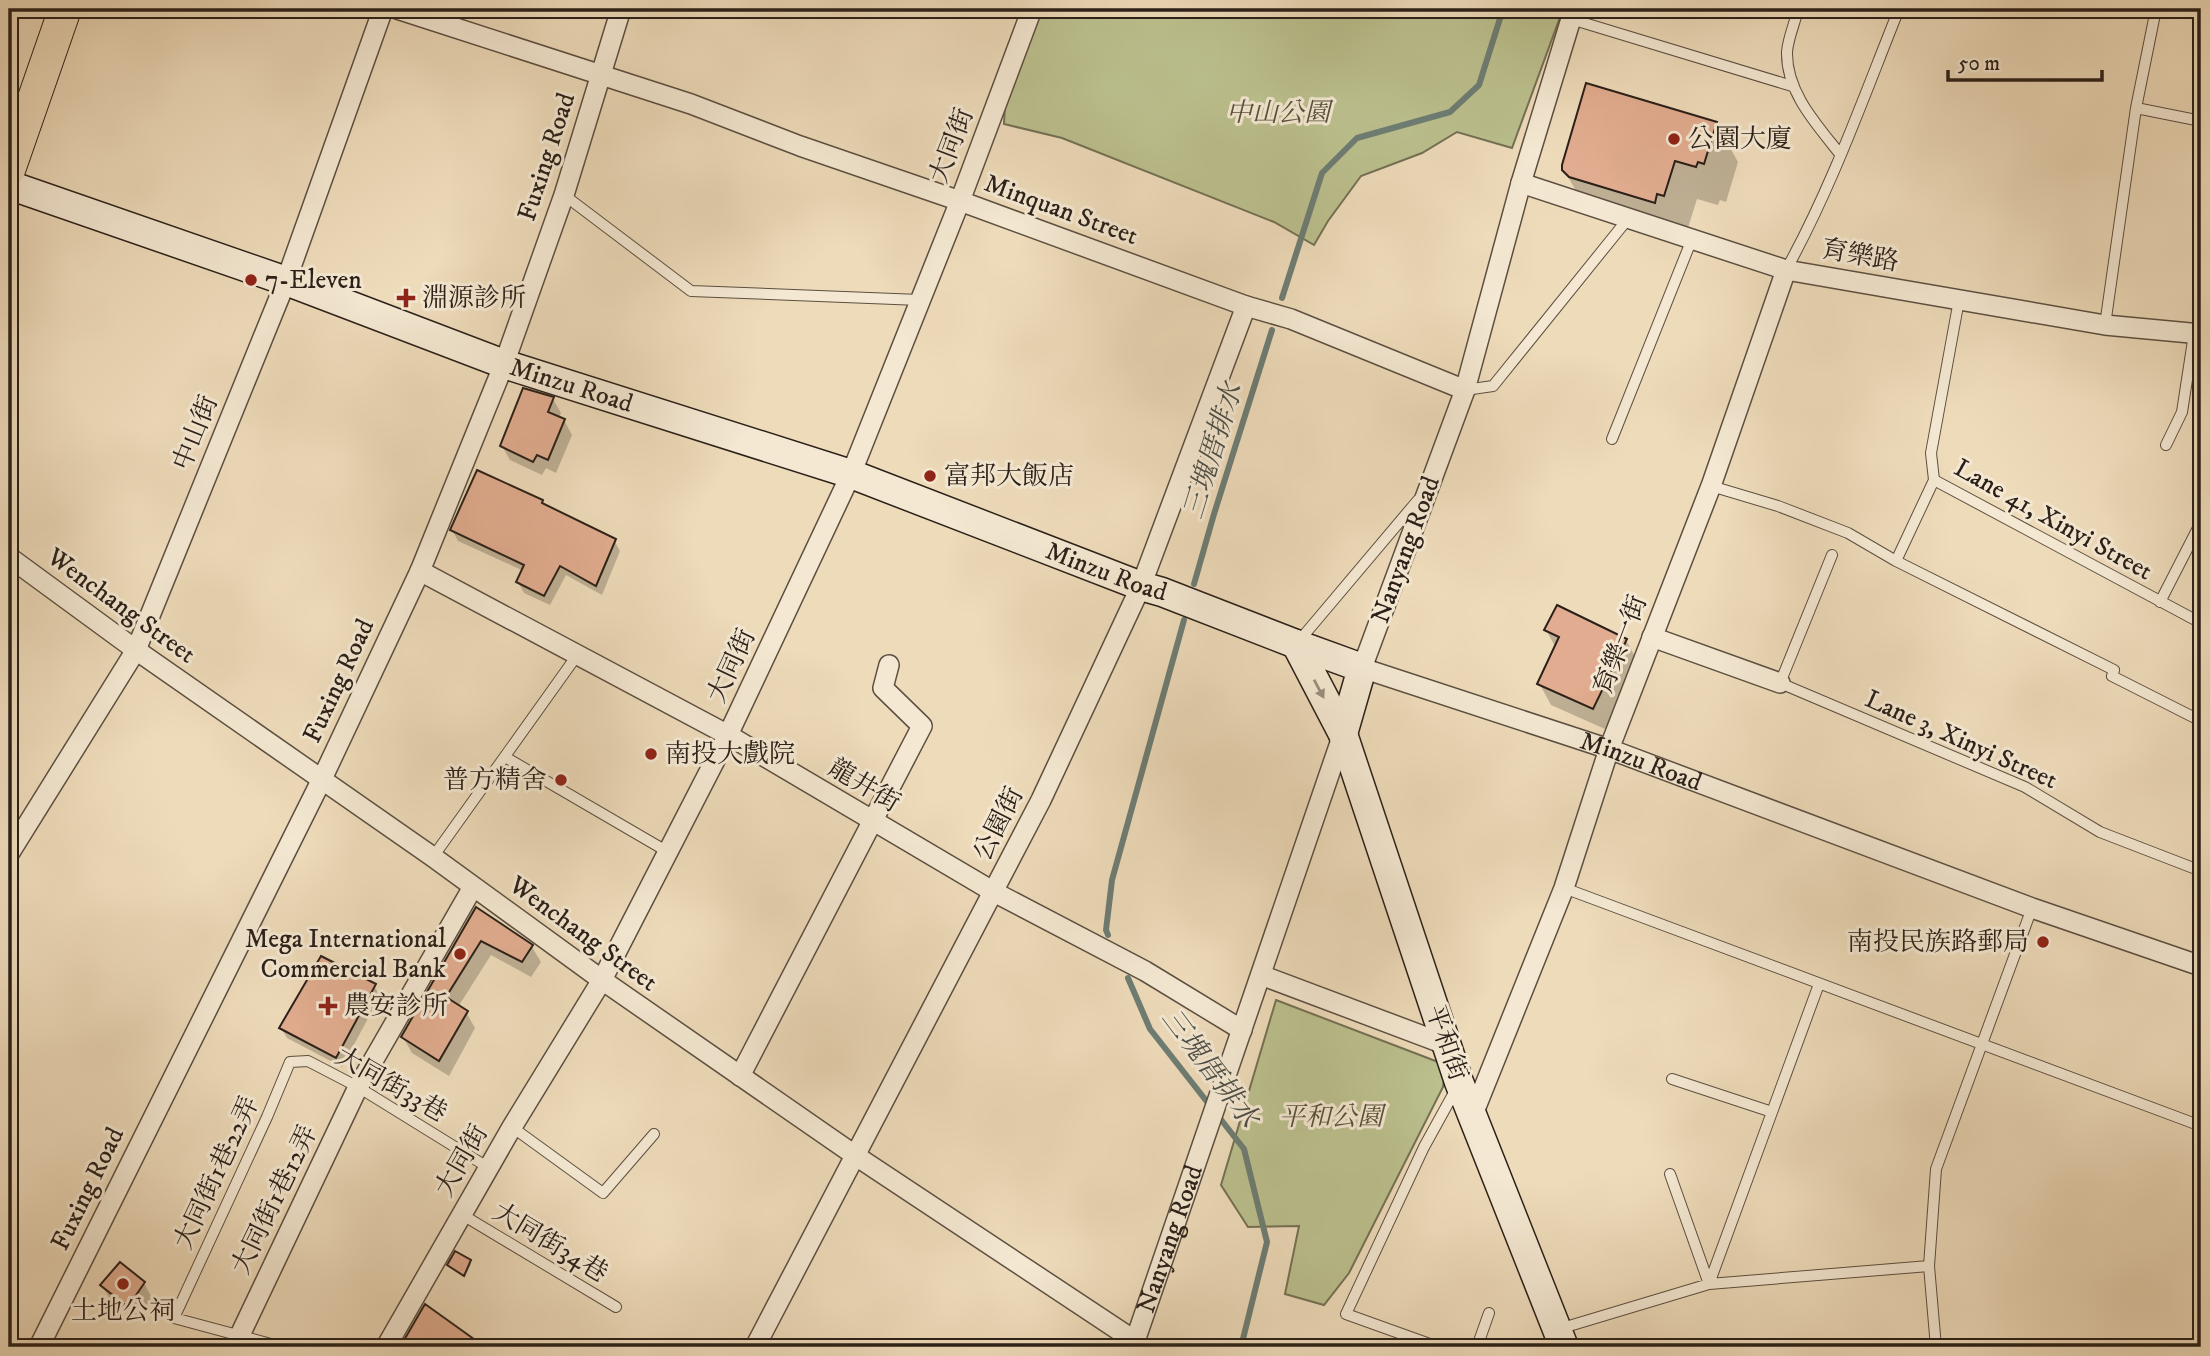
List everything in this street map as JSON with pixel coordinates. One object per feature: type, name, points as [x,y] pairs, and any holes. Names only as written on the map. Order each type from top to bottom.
[{"type":"main road","points":[[9,170],[65,9]]},
{"type":"main road","name":"Minzu Road","points":[[9,185],[286,281],[504,364],[851,474],[1362,668]]},
{"type":"main road","name":"平和街","points":[[1296,644],[1343,734],[1459,1082],[1561,1338]]},
{"type":"main road","name":"Nanyang Road","points":[[1343,734],[1362,668]]},
{"type":"street","name":"中山街","points":[[9,855],[136,650],[286,281],[383,9]]},
{"type":"street","name":"Minquan Street","points":[[397,9],[691,104],[800,146],[960,201],[1247,306],[1291,319],[1465,390]]},
{"type":"street","name":"Fuxing Road","points":[[39,1347],[322,779],[420,570],[504,364],[564,195],[621,9]]},
{"type":"street","name":"大同街","points":[[386,1347],[512,1127],[602,981],[728,735],[851,474],[960,201],[1032,9]]},
{"type":"street","name":"Nanyang Road","points":[[1362,668],[1465,390],[1521,183],[1573,14]]},
{"type":"street","name":"育樂路","points":[[1521,183],[1786,270],[2105,325],[2198,334]]},
{"type":"street","name":"育樂一街","points":[[1472,1117],[1564,888],[1608,749],[1711,486],[1786,270]]},
{"type":"street","name":"公園街","points":[[755,1347],[1041,800],[1141,586],[1247,306]]},
{"type":"street","name":"Wenchang Street","points":[[9,557],[602,981],[1134,1344]]},
{"type":"street","name":"龍井街","points":[[420,570],[728,735],[994,892],[1144,971],[1242,1030]]},
{"type":"street","points":[[1652,637],[1780,683]]},
{"type":"street","points":[[740,1076],[922,726],[883,688],[889,665]]},
{"type":"street","name":"Minzu Road","points":[[1362,668],[1608,749],[2032,908],[2201,967]]},
{"type":"street","name":"Nanyang Road","points":[[1134,1344],[1343,734]]},
{"type":"street","name":"大同街1巷12弄","points":[[240,1335],[358,1087],[473,887]]},
{"type":"street","points":[[1261,975],[1447,1045]]},
{"type":"lane","points":[[1798,9],[1787,52],[1792,86],[1840,154]]},
{"type":"lane","points":[[1786,270],[1803,239],[1840,154],[1899,9]]},
{"type":"lane","points":[[2105,325],[2136,108],[2156,9]]},
{"type":"lane","points":[[1573,14],[1792,86]]},
{"type":"lane","points":[[2136,108],[2201,121]]},
{"type":"lane","points":[[564,195],[691,291],[920,300]]},
{"type":"lane","points":[[1465,390],[1493,386],[1628,220]]},
{"type":"lane","points":[[1612,439],[1692,239]]},
{"type":"lane","name":"Lane 41, Xinyi Street","points":[[1959,300],[1931,453],[1934,480],[2201,623]]},
{"type":"lane","points":[[2166,444],[2182,412],[2198,334]]},
{"type":"lane","points":[[1896,561],[1934,480]]},
{"type":"lane","points":[[1296,644],[1430,486]]},
{"type":"lane","points":[[1711,486],[1778,506],[1848,533],[1896,561],[2115,670],[2112,676],[2201,721]]},
{"type":"lane","points":[[2160,602],[2201,522]]},
{"type":"lane","points":[[1780,683],[1832,555]]},
{"type":"lane","points":[[433,858],[578,654]]},
{"type":"lane","name":"Lane 3, Xinyi Street","points":[[1780,683],[2025,787],[2100,832],[2201,871]]},
{"type":"lane","points":[[505,757],[668,852]]},
{"type":"lane","points":[[1564,888],[2201,1126]]},
{"type":"lane","points":[[1936,1347],[1929,1266],[1936,1169],[2032,908]]},
{"type":"lane","points":[[1709,1284],[1819,984]]},
{"type":"lane","name":"大同街33巷","points":[[308,1061],[358,1087],[489,1168]]},
{"type":"lane","name":"大同街1巷22弄","points":[[240,1335],[174,1318],[290,1062],[308,1061]]},
{"type":"lane","points":[[1672,1079],[1772,1112]]},
{"type":"lane","points":[[1438,1347],[1346,1314],[1424,1147],[1459,1082]]},
{"type":"lane","points":[[512,1127],[603,1193],[654,1134]]},
{"type":"lane","points":[[1670,1174],[1709,1284]]},
{"type":"lane","name":"大同街34巷","points":[[461,1214],[617,1307]]},
{"type":"lane","points":[[1561,1338],[1709,1284],[1929,1266]]},
{"type":"lane","points":[[1477,1347],[1489,1313]]},
{"type":"lane","points":[[240,1335],[282,1347]]},
{"type":"green space","name":"中山公園","points":[[1041,9],[1563,9],[1512,148],[1457,132],[1422,153],[1361,176],[1314,245],[1274,222],[1062,138],[1004,124],[1005,104]]},
{"type":"green space","name":"平和公園","points":[[1276,1000],[1446,1065],[1443,1087],[1349,1273],[1324,1305],[1285,1294],[1299,1226],[1248,1227],[1221,1185]]},
{"type":"building","name":"公園大廈","points":[[1586,83],[1717,122],[1704,164],[1698,162],[1696,167],[1675,161],[1664,196],[1657,194],[1655,203],[1569,177],[1562,170],[1562,165]]},
{"type":"building","points":[[523,388],[554,397],[548,412],[565,419],[548,460],[537,455],[533,462],[500,446]]},
{"type":"building","points":[[477,470],[543,500],[542,503],[616,539],[596,586],[560,566],[544,596],[516,582],[524,565],[450,530]]},
{"type":"building","points":[[1557,605],[1627,639],[1593,709],[1537,684],[1559,637],[1544,630]]},
{"type":"building","points":[[476,907],[533,945],[522,962],[481,941],[446,997],[468,1011],[439,1061],[401,1037]]},
{"type":"building","name":"農安診所","points":[[321,956],[376,984],[336,1058],[279,1028]]},
{"type":"building","points":[[455,1251],[471,1260],[464,1276],[447,1265]]},
{"type":"building","name":"土地公祠","points":[[120,1262],[145,1282],[128,1307],[100,1285]]},
{"type":"building","points":[[425,1304],[485,1347],[400,1347]]},
{"type":"waterway","name":"三塊厝排水","points":[[1282,298],[1322,173],[1357,138],[1450,112],[1479,85],[1503,9]]},
{"type":"waterway","name":"三塊厝排水","points":[[1194,584],[1272,330]]},
{"type":"waterway","name":"三塊厝排水","points":[[1108,935],[1106,930],[1112,880],[1184,620]]},
{"type":"waterway","name":"三塊厝排水","points":[[1128,978],[1150,1029],[1244,1149],[1267,1242],[1241,1347]]},
{"type":"waterway","name":"三塊厝排水","points":[[9,1339],[20,1343]]},
{"type":"place","name":"公園大廈","points":[[1674,139]]},
{"type":"place","name":"7-Eleven","points":[[251,280]]},
{"type":"place","name":"淵源診所","points":[[406,298]]},
{"type":"place","name":"富邦大飯店","points":[[930,476]]},
{"type":"place","name":"南投大戲院","points":[[651,754]]},
{"type":"place","name":"普方精舍","points":[[561,780]]},
{"type":"place","name":"南投民族路郵局","points":[[2043,942]]},
{"type":"place","name":"Mega International Commercial Bank","points":[[460,954]]},
{"type":"place","name":"農安診所","points":[[328,1006]]},
{"type":"place","name":"土地公祠","points":[[123,1284]]}]
